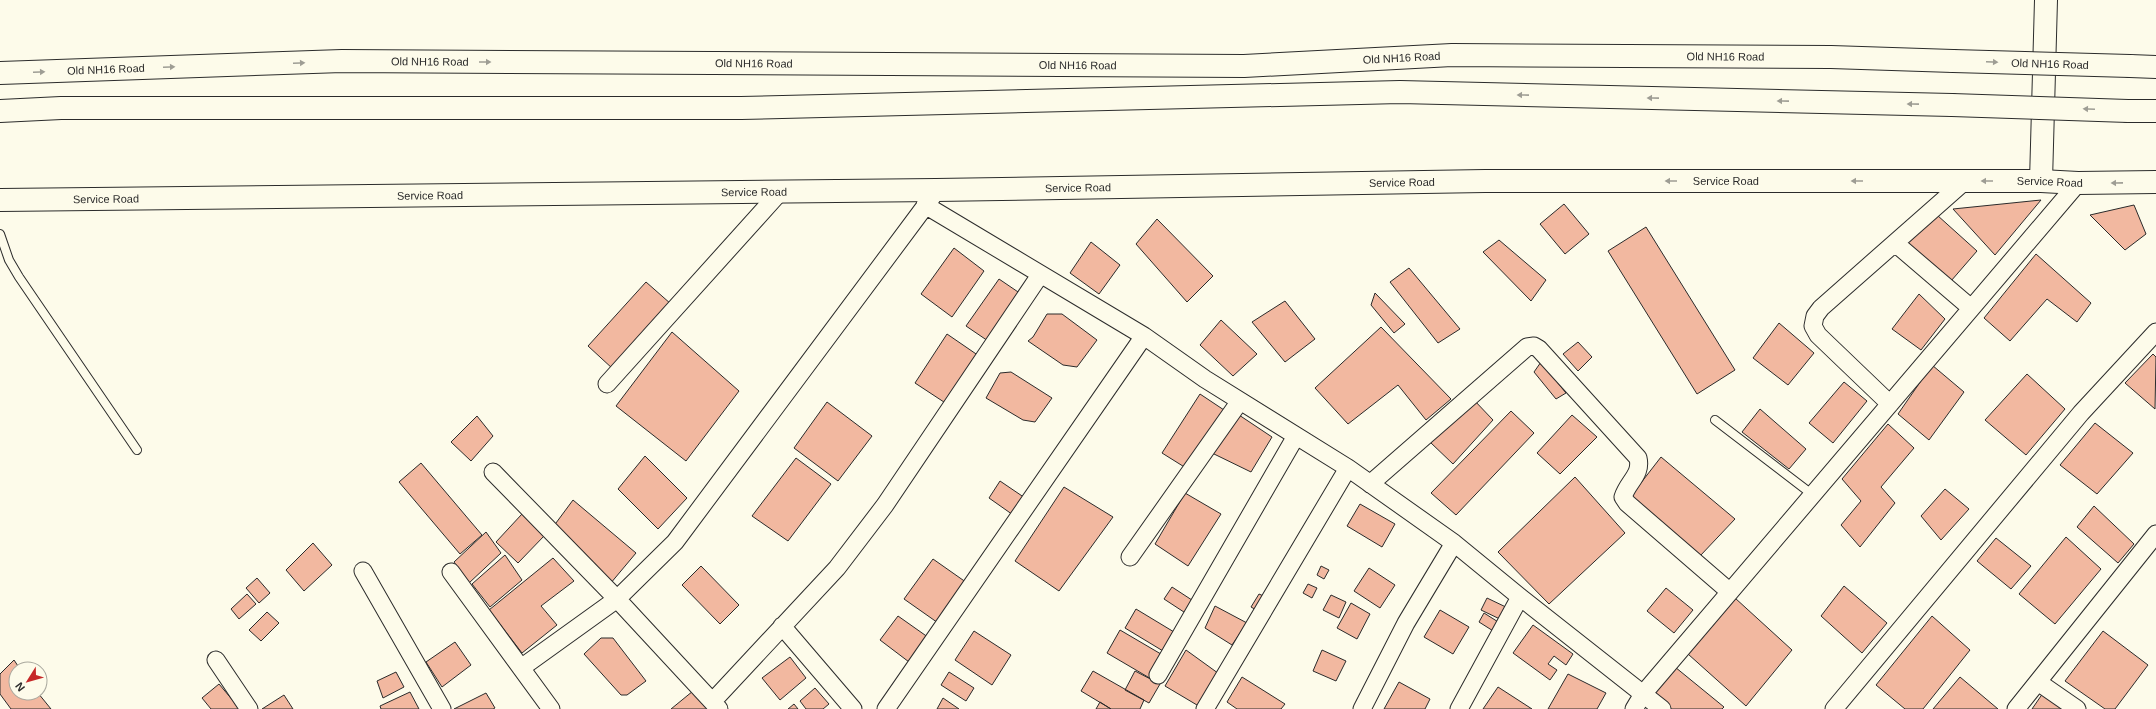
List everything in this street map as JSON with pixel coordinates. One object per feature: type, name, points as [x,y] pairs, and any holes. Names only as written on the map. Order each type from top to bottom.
[{"type":"main road","points":[[2041,181],[2046,0]]},
{"type":"main road","name":"Old NH16 Road","points":[[0,73],[342,61],[1244,66],[1452,55],[1831,57],[2156,67]]},
{"type":"main road","points":[[0,111],[61,108],[741,108],[1400,92],[1952,105],[2156,112]]},
{"type":"main road","name":"Service Road","points":[[0,200],[780,192],[931,198],[1485,181],[2156,182]]},
{"type":"street","points":[[1890,404],[1818,335],[1813,326],[1815,316],[1821,308],[1965,181]]},
{"type":"street","points":[[1634,709],[1644,694],[1730,592],[2078,183]]},
{"type":"street","points":[[607,384],[780,192]]},
{"type":"street","points":[[521,668],[617,599],[675,542],[931,198],[1040,275],[1144,336],[1240,400],[1348,468],[1454,543],[1662,709]]},
{"type":"street","points":[[1895,243],[1971,308]]},
{"type":"street","points":[[493,472],[617,599],[716,705],[782,626],[837,568],[885,505],[1040,275]]},
{"type":"street","points":[[1834,709],[2081,413],[2156,332]]},
{"type":"street","points":[[886,709],[1144,336]]},
{"type":"street","points":[[1370,484],[1527,347],[1534,346],[1539,349],[1638,458],[1640,466],[1638,473],[1626,488],[1623,497],[1627,503],[1730,592]]},
{"type":"street","points":[[1130,557],[1240,400]]},
{"type":"street","points":[[1158,676],[1296,436]]},
{"type":"street","points":[[1205,709],[1348,468]]},
{"type":"street","points":[[2016,709],[2150,555],[2156,534]]},
{"type":"street","points":[[1362,709],[1406,623],[1454,543]]},
{"type":"street","points":[[363,571],[442,709]]},
{"type":"street","points":[[451,572],[551,709]]},
{"type":"street","points":[[1459,709],[1520,597]]},
{"type":"street","points":[[782,626],[853,709]]},
{"type":"street","points":[[216,660],[249,709]]},
{"type":"street","points":[[2038,682],[2077,709]]},
{"type":"lane","points":[[0,234],[9,260],[19,277],[136,450]]},
{"type":"lane","points":[[1715,420],[1813,495]]},
{"type":"building","points":[[2041,200],[1995,255],[1953,209]]},
{"type":"building","points":[[1564,204],[1589,234],[1565,254],[1540,224]]},
{"type":"building","points":[[2134,205],[2146,234],[2125,250],[2090,215]]},
{"type":"building","points":[[1937,215],[1977,251],[1951,281],[1908,243]]},
{"type":"building","points":[[1157,219],[1213,276],[1187,302],[1136,244]]},
{"type":"building","points":[[1646,227],[1735,370],[1697,394],[1608,251]]},
{"type":"building","points":[[1499,240],[1546,280],[1531,301],[1483,252]]},
{"type":"building","points":[[1091,242],[1120,265],[1099,294],[1070,273]]},
{"type":"building","points":[[954,248],[984,271],[952,317],[921,294]]},
{"type":"building","points":[[2036,254],[2091,303],[2077,322],[2047,299],[2010,341],[1984,318]]},
{"type":"building","points":[[1409,268],[1460,329],[1438,343],[1390,282]]},
{"type":"building","points":[[999,279],[1024,296],[991,343],[966,326]]},
{"type":"building","points":[[646,282],[671,304],[613,369],[588,346]]},
{"type":"building","points":[[1375,293],[1405,324],[1394,333],[1371,305]]},
{"type":"building","points":[[1919,294],[1945,319],[1921,350],[1892,329]]},
{"type":"building","points":[[1285,301],[1315,339],[1285,362],[1252,322]]},
{"type":"building","points":[[1047,314],[1062,314],[1097,340],[1077,367],[1063,365],[1028,341],[1033,337]]},
{"type":"building","points":[[1221,320],[1257,354],[1233,376],[1200,345]]},
{"type":"building","points":[[1779,323],[1814,353],[1788,385],[1753,358]]},
{"type":"building","points":[[1381,327],[1451,399],[1426,420],[1398,385],[1348,424],[1315,388]]},
{"type":"building","points":[[672,332],[739,391],[686,461],[616,406]]},
{"type":"building","points":[[947,334],[982,358],[950,406],[915,383]]},
{"type":"building","points":[[1578,342],[1592,357],[1578,371],[1563,354]]},
{"type":"building","points":[[2153,354],[2156,357],[2155,409],[2125,383]]},
{"type":"building","points":[[1541,362],[1566,393],[1556,399],[1534,372]]},
{"type":"building","points":[[1932,365],[1964,392],[1929,440],[1898,414]]},
{"type":"building","points":[[1011,372],[1052,398],[1035,422],[1023,420],[986,398],[1000,373]]},
{"type":"building","points":[[2027,374],[2065,409],[2026,455],[1985,420]]},
{"type":"building","points":[[1844,382],[1867,401],[1833,443],[1809,423]]},
{"type":"building","points":[[1200,394],[1224,410],[1186,468],[1162,453]]},
{"type":"building","points":[[1473,399],[1493,420],[1453,464],[1430,442]]},
{"type":"building","points":[[827,402],[872,436],[838,481],[794,448]]},
{"type":"building","points":[[1760,409],[1806,449],[1789,469],[1742,432]]},
{"type":"building","points":[[1511,411],[1534,433],[1456,515],[1431,493]]},
{"type":"building","points":[[1236,413],[1272,437],[1251,472],[1212,453]]},
{"type":"building","points":[[1572,415],[1597,437],[1560,474],[1537,453]]},
{"type":"building","points":[[477,416],[493,436],[471,461],[451,442]]},
{"type":"building","points":[[2095,423],[2133,453],[2097,494],[2060,465]]},
{"type":"building","points":[[1888,424],[1914,448],[1881,487],[1895,503],[1860,547],[1841,525],[1861,501],[1842,479]]},
{"type":"building","points":[[645,456],[687,498],[658,529],[618,489]]},
{"type":"building","points":[[1661,457],[1735,519],[1700,556],[1630,497]]},
{"type":"building","points":[[796,458],[831,484],[788,541],[752,516]]},
{"type":"building","points":[[421,463],[482,535],[460,554],[399,482]]},
{"type":"building","points":[[1575,477],[1625,533],[1549,604],[1498,552]]},
{"type":"building","points":[[1000,481],[1028,500],[1016,517],[989,498]]},
{"type":"building","points":[[1064,487],[1113,517],[1059,591],[1015,561]]},
{"type":"building","points":[[1945,489],[1969,509],[1941,540],[1921,516]]},
{"type":"building","points":[[1185,493],[1221,514],[1188,566],[1155,544]]},
{"type":"building","points":[[573,500],[636,553],[610,584],[553,527]]},
{"type":"building","points":[[1360,504],[1395,524],[1382,547],[1347,526]]},
{"type":"building","points":[[2094,506],[2134,544],[2118,563],[2077,527]]},
{"type":"building","points":[[522,514],[545,535],[518,563],[496,542]]},
{"type":"building","points":[[486,532],[501,553],[469,583],[454,562]]},
{"type":"building","points":[[2066,537],[2101,569],[2055,624],[2019,594]]},
{"type":"building","points":[[1996,538],[2031,566],[2011,589],[1977,561]]},
{"type":"building","points":[[313,543],[332,565],[304,591],[286,570]]},
{"type":"building","points":[[505,555],[522,580],[490,607],[472,584]]},
{"type":"building","points":[[553,558],[574,581],[541,606],[557,625],[522,653],[489,610]]},
{"type":"building","points":[[933,559],[970,585],[941,625],[904,599]]},
{"type":"building","points":[[701,566],[739,605],[720,624],[682,585]]},
{"type":"building","points":[[1321,566],[1329,570],[1324,579],[1317,575]]},
{"type":"building","points":[[1369,568],[1395,585],[1380,608],[1354,591]]},
{"type":"building","points":[[257,578],[270,593],[259,603],[246,588]]},
{"type":"building","points":[[1308,584],[1317,588],[1312,598],[1303,593]]},
{"type":"building","points":[[1844,586],[1887,623],[1862,653],[1821,616]]},
{"type":"building","points":[[1172,587],[1198,604],[1190,616],[1164,599]]},
{"type":"building","points":[[1666,588],[1693,610],[1674,633],[1647,611]]},
{"type":"building","points":[[247,594],[256,604],[239,619],[231,609]]},
{"type":"building","points":[[1259,594],[1268,598],[1260,612],[1251,607]]},
{"type":"building","points":[[1331,595],[1346,602],[1339,618],[1323,610]]},
{"type":"building","points":[[1487,598],[1510,609],[1504,621],[1481,610]]},
{"type":"building","points":[[1735,598],[1792,650],[1746,706],[1688,654]]},
{"type":"building","points":[[1351,603],[1370,614],[1357,639],[1337,628]]},
{"type":"building","points":[[1215,606],[1247,623],[1232,645],[1205,628]]},
{"type":"building","points":[[1136,609],[1179,635],[1168,654],[1125,628]]},
{"type":"building","points":[[1440,610],[1469,627],[1453,654],[1424,637]]},
{"type":"building","points":[[267,612],[279,623],[261,641],[249,630]]},
{"type":"building","points":[[1484,613],[1503,625],[1498,634],[1479,622]]},
{"type":"building","points":[[898,616],[932,640],[913,665],[880,640]]},
{"type":"building","points":[[1932,616],[1970,650],[1923,709],[1905,709],[1876,685]]},
{"type":"building","points":[[1533,625],[1573,654],[1566,665],[1554,656],[1548,664],[1557,670],[1550,680],[1513,653]]},
{"type":"building","points":[[1120,630],[1166,657],[1153,680],[1107,653]]},
{"type":"building","points":[[974,631],[1011,655],[992,685],[955,660]]},
{"type":"building","points":[[2103,631],[2148,665],[2115,709],[2105,709],[2065,681]]},
{"type":"building","points":[[601,638],[613,638],[646,681],[627,695],[621,695],[584,654]]},
{"type":"building","points":[[455,642],[471,665],[442,687],[426,662]]},
{"type":"building","points":[[1186,650],[1222,676],[1202,708],[1165,686]]},
{"type":"building","points":[[1322,650],[1346,661],[1336,681],[1313,671]]},
{"type":"building","points":[[790,657],[806,678],[780,700],[762,678]]},
{"type":"building","points":[[8,666],[8,701],[44,701],[51,709],[11,709],[0,694],[0,674]]},
{"type":"building","points":[[1675,667],[1724,707],[1722,709],[1671,709],[1654,694]]},
{"type":"building","points":[[1093,671],[1144,700],[1140,709],[1111,709],[1081,691]]},
{"type":"building","points":[[1135,671],[1160,684],[1149,703],[1125,690]]},
{"type":"building","points":[[396,672],[404,687],[383,698],[377,681]]},
{"type":"building","points":[[949,672],[974,688],[966,701],[941,685]]},
{"type":"building","points":[[1568,674],[1606,693],[1597,709],[1548,709]]},
{"type":"building","points":[[1242,677],[1285,704],[1281,709],[1237,709],[1227,702]]},
{"type":"building","points":[[1960,677],[1998,709],[1933,709]]},
{"type":"building","points":[[1399,682],[1430,699],[1425,709],[1384,709]]},
{"type":"building","points":[[219,684],[240,709],[211,709],[202,698]]},
{"type":"building","points":[[1498,687],[1532,709],[1483,709]]},
{"type":"building","points":[[815,688],[829,704],[823,709],[806,709],[800,701]]},
{"type":"building","points":[[693,691],[707,709],[671,709]]},
{"type":"building","points":[[410,692],[419,709],[381,709],[380,706]]},
{"type":"building","points":[[486,693],[495,708],[454,709]]},
{"type":"building","points":[[2043,693],[2064,709],[2032,709]]},
{"type":"building","points":[[284,695],[293,709],[262,709]]},
{"type":"building","points":[[943,698],[959,709],[937,709]]},
{"type":"building","points":[[1100,702],[1111,709],[1096,709]]},
{"type":"building","points":[[794,704],[798,709],[788,709]]}]
